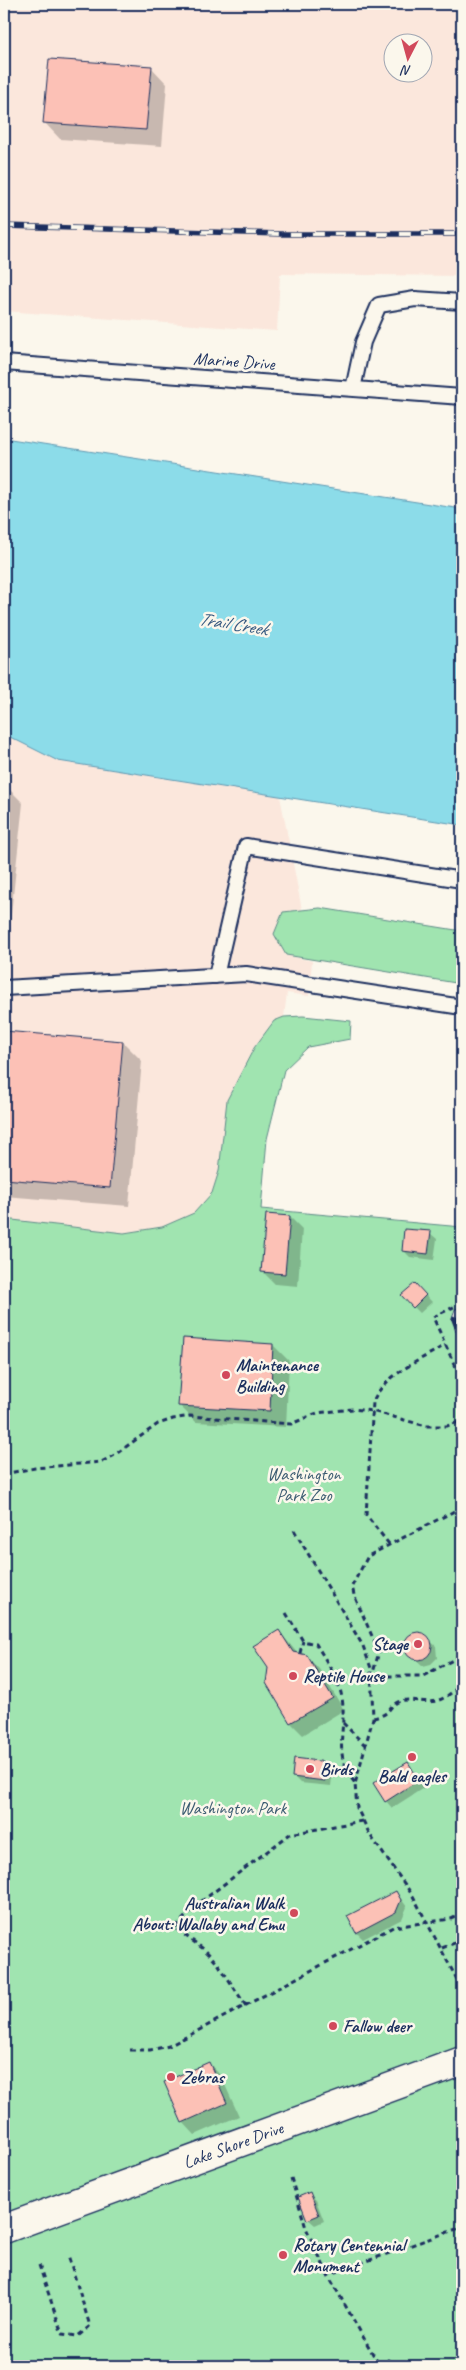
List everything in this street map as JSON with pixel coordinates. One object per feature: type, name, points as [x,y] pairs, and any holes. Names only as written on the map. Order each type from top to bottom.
[{"type":"street","name":"Lake Shore Drive","points":[[4,2229],[462,2061]]},
{"type":"lane","points":[[353,389],[363,342],[379,305],[415,299],[462,302]]},
{"type":"lane","name":"Marine Drive","points":[[4,363],[462,397]]},
{"type":"lane","points":[[216,976],[246,846],[462,880]]},
{"type":"lane","points":[[4,988],[246,974],[462,1007]]},
{"type":"path","points":[[462,1303],[434,1317],[455,1366],[462,1364]]},
{"type":"path","points":[[389,1544],[366,1515],[372,1410],[376,1394],[385,1382],[445,1345]]},
{"type":"path","points":[[4,1474],[36,1468],[100,1462],[113,1456],[158,1424],[190,1416],[291,1424],[326,1411],[372,1410],[432,1426],[447,1426],[462,1421]]},
{"type":"path","points":[[372,1676],[379,1652],[354,1596],[352,1586],[368,1556],[462,1507]]},
{"type":"path","points":[[294,1530],[363,1646],[372,1676],[373,1718],[355,1784],[357,1808],[362,1821],[413,1896],[462,1989]]},
{"type":"path","points":[[286,1613],[303,1642],[300,1654]]},
{"type":"path","points":[[303,1642],[316,1644],[334,1675],[341,1694],[343,1723],[341,1746],[343,1763],[347,1774],[355,1784]]},
{"type":"path","points":[[372,1676],[423,1676],[462,1655]]},
{"type":"path","points":[[373,1718],[390,1712],[395,1704],[404,1701],[434,1702],[445,1698],[462,1684]]},
{"type":"path","points":[[343,1723],[365,1745]]},
{"type":"path","points":[[175,1928],[194,1907],[290,1834],[362,1821]]},
{"type":"path","points":[[130,2050],[150,2050],[169,2046],[393,1927],[451,1919],[462,1914]]},
{"type":"path","points":[[160,1927],[175,1928],[205,1950],[219,1965],[246,2006]]},
{"type":"path","points":[[442,1948],[462,1940]]},
{"type":"path","points":[[291,2178],[306,2228],[328,2275],[378,2363]]},
{"type":"path","points":[[328,2275],[462,2227]]},
{"type":"path","points":[[39,2265],[62,2334],[78,2336],[90,2326],[68,2255]]},
{"type":"path","points":[[370,2366],[388,2360],[393,2366]]},
{"type":"path","points":[[453,2366],[462,2363]]},
{"type":"shaded area","points":[[4,4],[462,4],[462,276],[280,274],[277,331],[4,311]]},
{"type":"shaded area","points":[[4,734],[58,761],[280,796],[302,910],[283,912],[286,955],[312,961],[309,996],[287,993],[284,1017],[274,1021],[254,1048],[227,1100],[219,1171],[212,1193],[194,1213],[162,1227],[124,1233],[4,1219]]},
{"type":"green space","points":[[320,908],[462,931],[462,984],[286,955],[274,934],[283,912]]},
{"type":"green space","name":"Washington Park","points":[[303,1016],[351,1021],[350,1039],[308,1047],[284,1070],[267,1139],[261,1209],[462,1227],[462,2366],[4,2366],[4,1219],[124,1233],[162,1227],[194,1213],[212,1193],[219,1171],[227,1100],[254,1048],[274,1021],[284,1017]]},
{"type":"water","name":"Trail Creek","points":[[4,438],[462,509],[462,825],[58,761],[4,734]]},
{"type":"building","points":[[49,59],[152,66],[146,130],[43,123]]},
{"type":"building","points":[[4,1031],[123,1041],[110,1188],[4,1179]]},
{"type":"building","points":[[266,1214],[290,1216],[285,1274],[261,1272]]},
{"type":"building","points":[[404,1229],[431,1231],[428,1254],[402,1251]]},
{"type":"building","points":[[415,1283],[426,1295],[413,1308],[401,1295]]},
{"type":"building","name":"Maintenance Building","points":[[183,1338],[273,1344],[270,1411],[178,1406]]},
{"type":"building","name":"Reptile House","points":[[279,1630],[293,1652],[307,1655],[333,1698],[290,1723],[266,1683],[268,1668],[253,1646]]},
{"type":"building","name":"Stage","points":[[418,1632],[428,1636],[432,1646],[428,1656],[418,1660],[408,1656],[404,1646],[408,1636]]},
{"type":"building","name":"Birds","points":[[294,1758],[327,1762],[325,1781],[292,1777]]},
{"type":"building","points":[[408,1762],[419,1780],[385,1802],[373,1783]]},
{"type":"building","points":[[396,1891],[401,1900],[396,1912],[356,1933],[347,1916]]},
{"type":"building","points":[[209,2062],[227,2103],[182,2123],[164,2082]]},
{"type":"building","points":[[310,2192],[319,2215],[307,2220],[298,2197]]},
{"type":"railway","points":[[4,226],[281,234],[462,234]]},
{"type":"railway","points":[[462,1309],[457,1311],[454,1319],[462,1340]]},
{"type":"place","name":"Maintenance Building","points":[[226,1375]]},
{"type":"place","name":"Stage","points":[[418,1644]]},
{"type":"place","name":"Reptile House","points":[[293,1676]]},
{"type":"place","name":"Bald eagles","points":[[412,1757]]},
{"type":"place","name":"Birds","points":[[310,1769]]},
{"type":"place","name":"Australian Walk About: Wallaby and Emu","points":[[294,1913]]},
{"type":"place","name":"Fallow deer","points":[[333,2026]]},
{"type":"place","name":"Zebras","points":[[171,2077]]},
{"type":"place","name":"Rotary Centennial Monument","points":[[283,2255]]},
{"type":"park label","name":"Washington Park Zoo","points":[[304,1484]]}]
